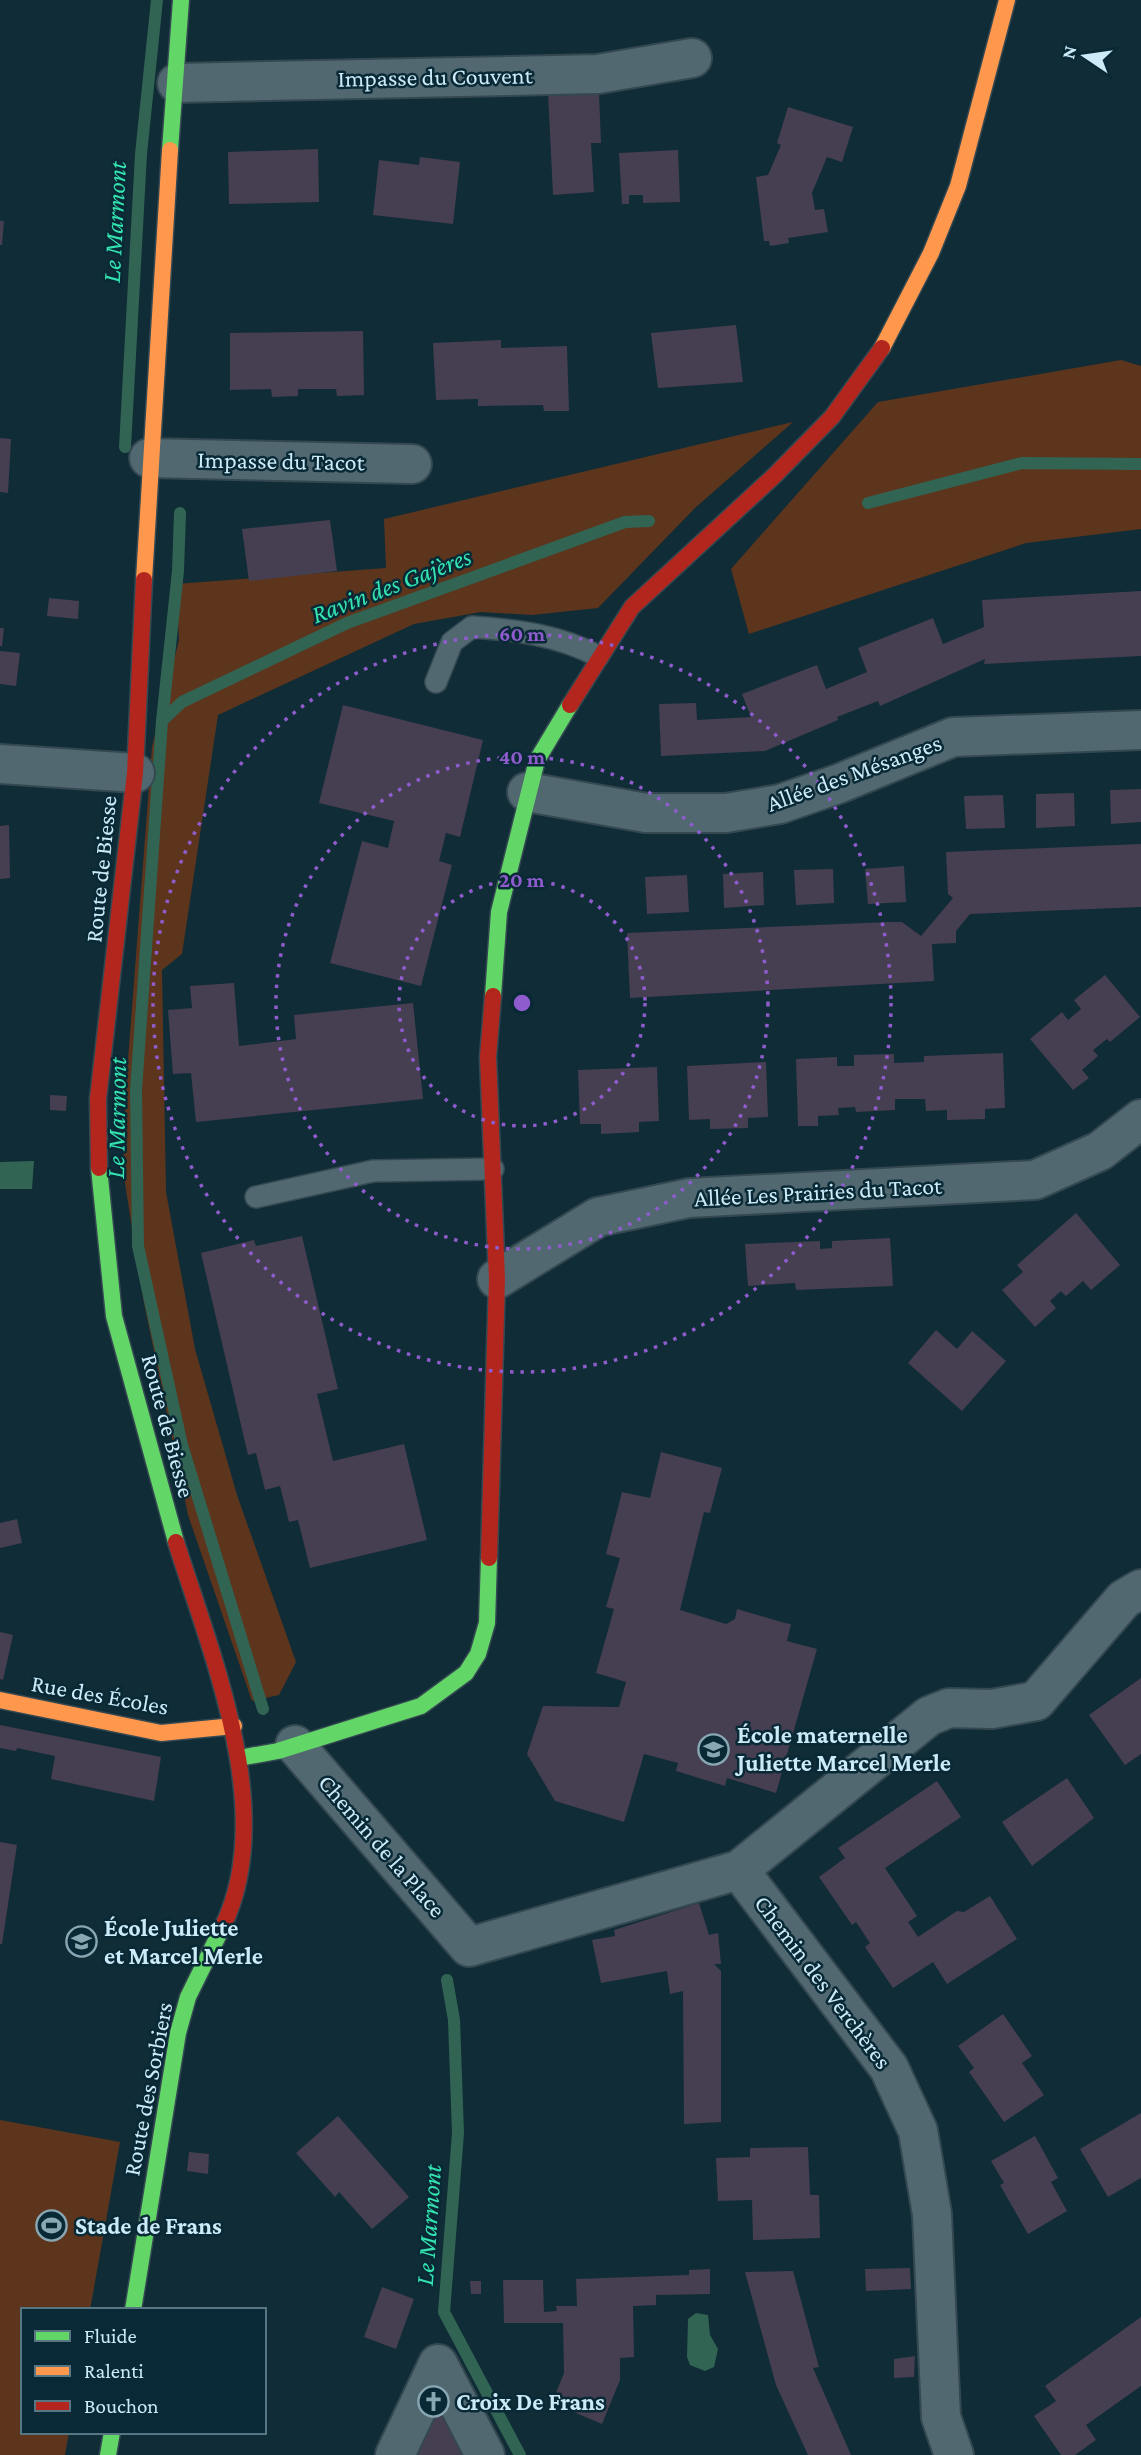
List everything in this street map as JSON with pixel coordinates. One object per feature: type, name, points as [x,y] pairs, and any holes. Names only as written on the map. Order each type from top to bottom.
[{"type":"street","name":"Route de Biesse","points":[[181,0],[149,458],[135,773],[98,1099],[99,1180],[114,1316],[163,1500],[234,1726]]},
{"type":"street","points":[[239,1758],[295,1745],[421,1706],[466,1674],[478,1654],[487,1623],[497,1279],[488,1057],[499,912],[537,760],[598,656],[632,607],[774,476],[832,417],[886,342],[931,253],[958,186],[1007,0]]},
{"type":"street","name":"Impasse du Couvent","points":[[177,83],[598,74],[692,58]]},
{"type":"street","name":"Impasse du Tacot","points":[[149,458],[412,464]]},
{"type":"street","name":"Allée des Mésanges","points":[[527,792],[646,813],[726,813],[780,804],[953,737],[1141,730]]},
{"type":"street","points":[[0,764],[135,773]]},
{"type":"street","name":"Allée Les Prairies du Tacot","points":[[497,1279],[598,1217],[689,1198],[1035,1180],[1100,1150],[1141,1119]]},
{"type":"street","points":[[739,1870],[929,1716],[949,1708],[992,1709],[1036,1701],[1124,1599],[1141,1590]]},
{"type":"street","name":"Rue des Écoles","points":[[0,1700],[161,1733],[234,1726]]},
{"type":"street","name":"Route des Sorbiers","points":[[133,2306],[178,2033],[188,1997],[227,1917],[237,1883],[243,1830],[239,1758],[234,1726]]},
{"type":"street","name":"Chemin de la Place","points":[[295,1745],[469,1947]]},
{"type":"street","name":"Chemin des Verchères","points":[[469,1947],[739,1870],[889,2068],[918,2131],[932,2214],[941,2417],[954,2455]]},
{"type":"street","points":[[395,2455],[438,2364],[485,2455]]},
{"type":"street","points":[[108,2455],[112,2434]]},
{"type":"lane","points":[[436,682],[452,642],[472,627],[519,630],[572,642],[598,656]]},
{"type":"lane","points":[[256,1197],[373,1171],[493,1169]]},
{"type":"shaded area","points":[[1121,360],[1141,366],[1141,529],[1026,543],[749,634],[731,569],[878,402]]},
{"type":"shaded area","points":[[793,422],[695,508],[598,608],[532,615],[481,612],[414,624],[218,715],[182,954],[162,970],[166,1192],[195,1349],[237,1495],[296,1662],[279,1695],[252,1701],[188,1515],[144,1303],[123,1171],[126,1086],[152,747],[179,640],[176,584],[386,568],[384,519]]},
{"type":"shaded area","points":[[34,1161],[32,1189],[0,1189],[0,1162]]},
{"type":"shaded area","name":"Stade de Frans","points":[[0,2120],[120,2142],[90,2308],[21,2308],[21,2434],[69,2434],[65,2455],[0,2455]]},
{"type":"shaded area","points":[[696,2313],[708,2315],[710,2335],[718,2349],[714,2367],[705,2371],[690,2365],[687,2357],[688,2319]]},
{"type":"building","points":[[548,92],[599,93],[601,143],[591,143],[594,192],[553,195]]},
{"type":"building","points":[[788,107],[853,127],[842,162],[827,157],[812,193],[815,210],[824,209],[828,232],[788,238],[789,243],[770,246],[769,241],[764,241],[756,177],[768,175],[781,145],[777,143]]},
{"type":"building","points":[[318,149],[319,202],[229,204],[228,152]]},
{"type":"building","points":[[678,150],[680,202],[643,203],[643,195],[629,195],[629,204],[622,204],[619,153]]},
{"type":"building","points":[[420,157],[460,162],[453,224],[373,215],[379,160],[419,165]]},
{"type":"building","points":[[0,221],[4,221],[2,245],[0,245]]},
{"type":"building","points":[[736,325],[743,382],[658,388],[651,333]]},
{"type":"building","points":[[363,331],[364,395],[337,396],[336,389],[298,389],[298,396],[272,397],[271,389],[230,390],[230,333]]},
{"type":"building","points":[[501,340],[501,348],[567,346],[569,411],[544,411],[543,405],[478,406],[478,399],[436,400],[433,343]]},
{"type":"building","points":[[0,438],[11,439],[8,493],[0,492]]},
{"type":"building","points":[[330,520],[337,571],[249,581],[242,529]]},
{"type":"building","points":[[1141,591],[1141,656],[984,664],[985,659],[880,706],[878,701],[837,717],[838,720],[765,751],[661,756],[659,704],[696,703],[697,720],[751,717],[742,694],[817,665],[826,689],[867,672],[858,648],[933,618],[943,644],[984,627],[982,600]]},
{"type":"building","points":[[49,598],[79,601],[78,619],[47,616]]},
{"type":"building","points":[[0,628],[4,628],[2,646],[0,646]]},
{"type":"building","points":[[0,651],[20,653],[16,686],[0,684]]},
{"type":"building","points":[[343,705],[483,740],[460,837],[446,833],[439,861],[452,865],[421,986],[330,963],[362,841],[388,848],[394,821],[319,803]]},
{"type":"building","points":[[1141,789],[1141,822],[1111,824],[1110,790]]},
{"type":"building","points":[[1074,793],[1075,826],[1036,828],[1036,794]]},
{"type":"building","points":[[1003,795],[1005,828],[966,829],[964,796]]},
{"type":"building","points":[[9,825],[10,878],[0,879],[0,826]]},
{"type":"building","points":[[1141,844],[1141,907],[970,914],[956,931],[956,943],[932,944],[934,981],[630,998],[627,933],[902,922],[921,936],[953,898],[948,894],[946,852]]},
{"type":"building","points":[[904,866],[906,902],[868,904],[865,869]]},
{"type":"building","points":[[833,869],[834,903],[796,905],[794,870]]},
{"type":"building","points":[[763,872],[764,905],[724,908],[723,874]]},
{"type":"building","points":[[687,875],[689,912],[647,914],[645,877]]},
{"type":"building","points":[[1105,975],[1140,1017],[1110,1042],[1107,1039],[1093,1050],[1098,1056],[1082,1070],[1089,1078],[1073,1090],[1030,1039],[1062,1012],[1068,1020],[1081,1009],[1074,1000]]},
{"type":"building","points":[[234,983],[239,1046],[296,1039],[294,1015],[413,1003],[423,1099],[196,1122],[191,1073],[173,1074],[168,1010],[192,1008],[190,986]]},
{"type":"building","points":[[1003,1053],[1005,1108],[985,1109],[985,1119],[947,1120],[947,1110],[926,1111],[925,1099],[895,1099],[895,1110],[856,1112],[855,1107],[838,1108],[839,1115],[818,1116],[818,1126],[798,1126],[796,1059],[837,1057],[837,1066],[854,1066],[854,1055],[894,1054],[894,1063],[924,1062],[924,1056]]},
{"type":"building","points":[[766,1062],[768,1117],[748,1118],[748,1128],[710,1129],[710,1119],[689,1120],[687,1066]]},
{"type":"building","points":[[657,1067],[659,1121],[639,1122],[639,1132],[601,1134],[601,1124],[580,1124],[578,1070]]},
{"type":"building","points":[[50,1095],[67,1096],[66,1111],[50,1110]]},
{"type":"building","points":[[1076,1213],[1120,1265],[1091,1290],[1083,1281],[1066,1296],[1061,1291],[1050,1301],[1056,1308],[1035,1327],[1002,1290],[1023,1272],[1017,1265]]},
{"type":"building","points":[[302,1236],[338,1389],[317,1394],[333,1461],[404,1444],[427,1540],[310,1568],[298,1520],[289,1522],[280,1486],[265,1490],[256,1453],[248,1455],[201,1253],[254,1240],[256,1246]]},
{"type":"building","points":[[890,1238],[893,1286],[796,1290],[795,1283],[748,1286],[745,1244],[820,1241],[820,1249],[832,1248],[832,1241]]},
{"type":"building","points":[[936,1330],[957,1349],[972,1331],[1006,1361],[962,1411],[908,1363]]},
{"type":"building","points":[[661,1452],[722,1468],[710,1513],[704,1512],[680,1610],[726,1624],[735,1619],[737,1609],[791,1624],[787,1641],[817,1649],[776,1793],[727,1778],[725,1786],[676,1771],[678,1763],[644,1754],[624,1822],[555,1801],[527,1754],[543,1706],[619,1707],[626,1682],[596,1673],[614,1609],[606,1607],[620,1558],[606,1554],[622,1492],[650,1498]]},
{"type":"building","points":[[17,1519],[22,1543],[0,1548],[0,1523]]},
{"type":"building","points":[[0,1632],[13,1635],[3,1680],[0,1679]]},
{"type":"building","points":[[1141,1678],[1141,1754],[1125,1765],[1089,1715]]},
{"type":"building","points":[[0,1725],[161,1757],[154,1801],[51,1779],[55,1756],[17,1748],[16,1751],[0,1748]]},
{"type":"building","points":[[1067,1778],[1094,1818],[1032,1866],[1002,1822]]},
{"type":"building","points":[[937,1781],[961,1817],[885,1868],[917,1916],[908,1922],[918,1937],[957,1911],[964,1912],[990,1896],[1017,1939],[947,1984],[933,1962],[893,1988],[865,1947],[870,1943],[856,1922],[852,1925],[819,1877],[845,1858],[838,1848]]},
{"type":"building","points":[[0,1842],[17,1845],[2,1944],[0,1944]]},
{"type":"building","points":[[699,1903],[709,1935],[718,1933],[721,1964],[714,1964],[721,1971],[721,2122],[684,2124],[683,1991],[670,1994],[667,1971],[601,1983],[592,1940],[615,1936],[614,1930]]},
{"type":"building","points":[[1003,2014],[1032,2056],[1022,2063],[1044,2095],[1004,2122],[969,2072],[974,2068],[958,2046]]},
{"type":"building","points":[[1141,2113],[1141,2178],[1108,2197],[1080,2149]]},
{"type":"building","points":[[338,2116],[409,2197],[372,2229],[339,2192],[335,2197],[296,2153]]},
{"type":"building","points":[[1035,2136],[1058,2178],[1051,2182],[1067,2211],[1028,2234],[1000,2185],[1004,2183],[991,2161]]},
{"type":"building","points":[[808,2147],[810,2195],[819,2195],[820,2238],[753,2240],[752,2200],[718,2201],[716,2158],[750,2157],[750,2148]]},
{"type":"building","points":[[189,2152],[209,2154],[208,2174],[187,2171]]},
{"type":"building","points":[[910,2268],[911,2289],[866,2291],[865,2269]]},
{"type":"building","points":[[710,2269],[710,2294],[656,2295],[656,2305],[633,2306],[634,2357],[620,2358],[620,2380],[602,2424],[552,2403],[564,2373],[563,2323],[504,2323],[503,2280],[543,2280],[544,2312],[557,2311],[556,2306],[577,2306],[576,2279],[689,2275],[689,2270]]},
{"type":"building","points":[[793,2271],[819,2367],[813,2368],[851,2455],[808,2455],[776,2385],[745,2272]]},
{"type":"building","points":[[470,2281],[481,2281],[481,2294],[471,2294]]},
{"type":"building","points":[[382,2287],[414,2299],[396,2349],[364,2337]]},
{"type":"building","points":[[1141,2317],[1141,2386],[1086,2425],[1096,2440],[1075,2455],[1061,2455],[1034,2416],[1056,2401],[1045,2386]]},
{"type":"building","points":[[915,2356],[914,2377],[894,2378],[894,2359]]},
{"type":"building","points":[[432,2413],[448,2414],[462,2455],[412,2455]]},
{"type":"waterway","name":"Le Marmont","points":[[125,447],[141,154],[157,0]]},
{"type":"waterway","name":"Ravin des Gajères","points":[[868,503],[1022,463],[1141,464]]},
{"type":"waterway","name":"Le Marmont","points":[[180,513],[178,571],[162,721],[136,1090],[138,1246],[182,1445],[263,1709]]},
{"type":"waterway","name":"Ravin des Gajères","points":[[162,721],[182,702],[347,623],[625,522],[649,521]]},
{"type":"waterway","name":"Le Marmont","points":[[447,1980],[454,2020],[458,2133],[444,2312],[520,2455]]},
{"type":"traffic: fast","points":[[170,150],[181,0]]},
{"type":"traffic: fast","points":[[493,996],[499,912],[537,760],[570,705]]},
{"type":"traffic: fast","points":[[99,1168],[114,1316],[176,1542]]},
{"type":"traffic: fast","points":[[239,1758],[278,1751],[421,1706],[466,1673],[478,1654],[487,1623],[489,1558]]},
{"type":"traffic: fast","points":[[133,2308],[178,2033],[188,1997],[223,1926]]},
{"type":"traffic: fast","points":[[108,2455],[112,2434]]},
{"type":"traffic: slow","points":[[882,348],[931,253],[958,186],[1007,0]]},
{"type":"traffic: slow","points":[[144,580],[170,150]]},
{"type":"traffic: slow","points":[[0,1700],[161,1733],[234,1726]]},
{"type":"traffic: jam","points":[[570,705],[632,607],[774,476],[832,417],[882,348]]},
{"type":"traffic: jam","points":[[99,1168],[98,1099],[135,773],[144,580]]},
{"type":"traffic: jam","points":[[489,1558],[497,1279],[488,1057],[493,996]]},
{"type":"traffic: jam","points":[[176,1542],[221,1683],[242,1784],[244,1834],[238,1881],[223,1926]]},
{"type":"place","name":"École maternelle Juliette Marcel Merle","points":[[714,1749]]},
{"type":"place","name":"École Juliette et Marcel Merle","points":[[81,1942]]},
{"type":"place","name":"Stade de Frans","points":[[52,2226]]},
{"type":"place","name":"Croix De Frans","points":[[433,2402]]}]
